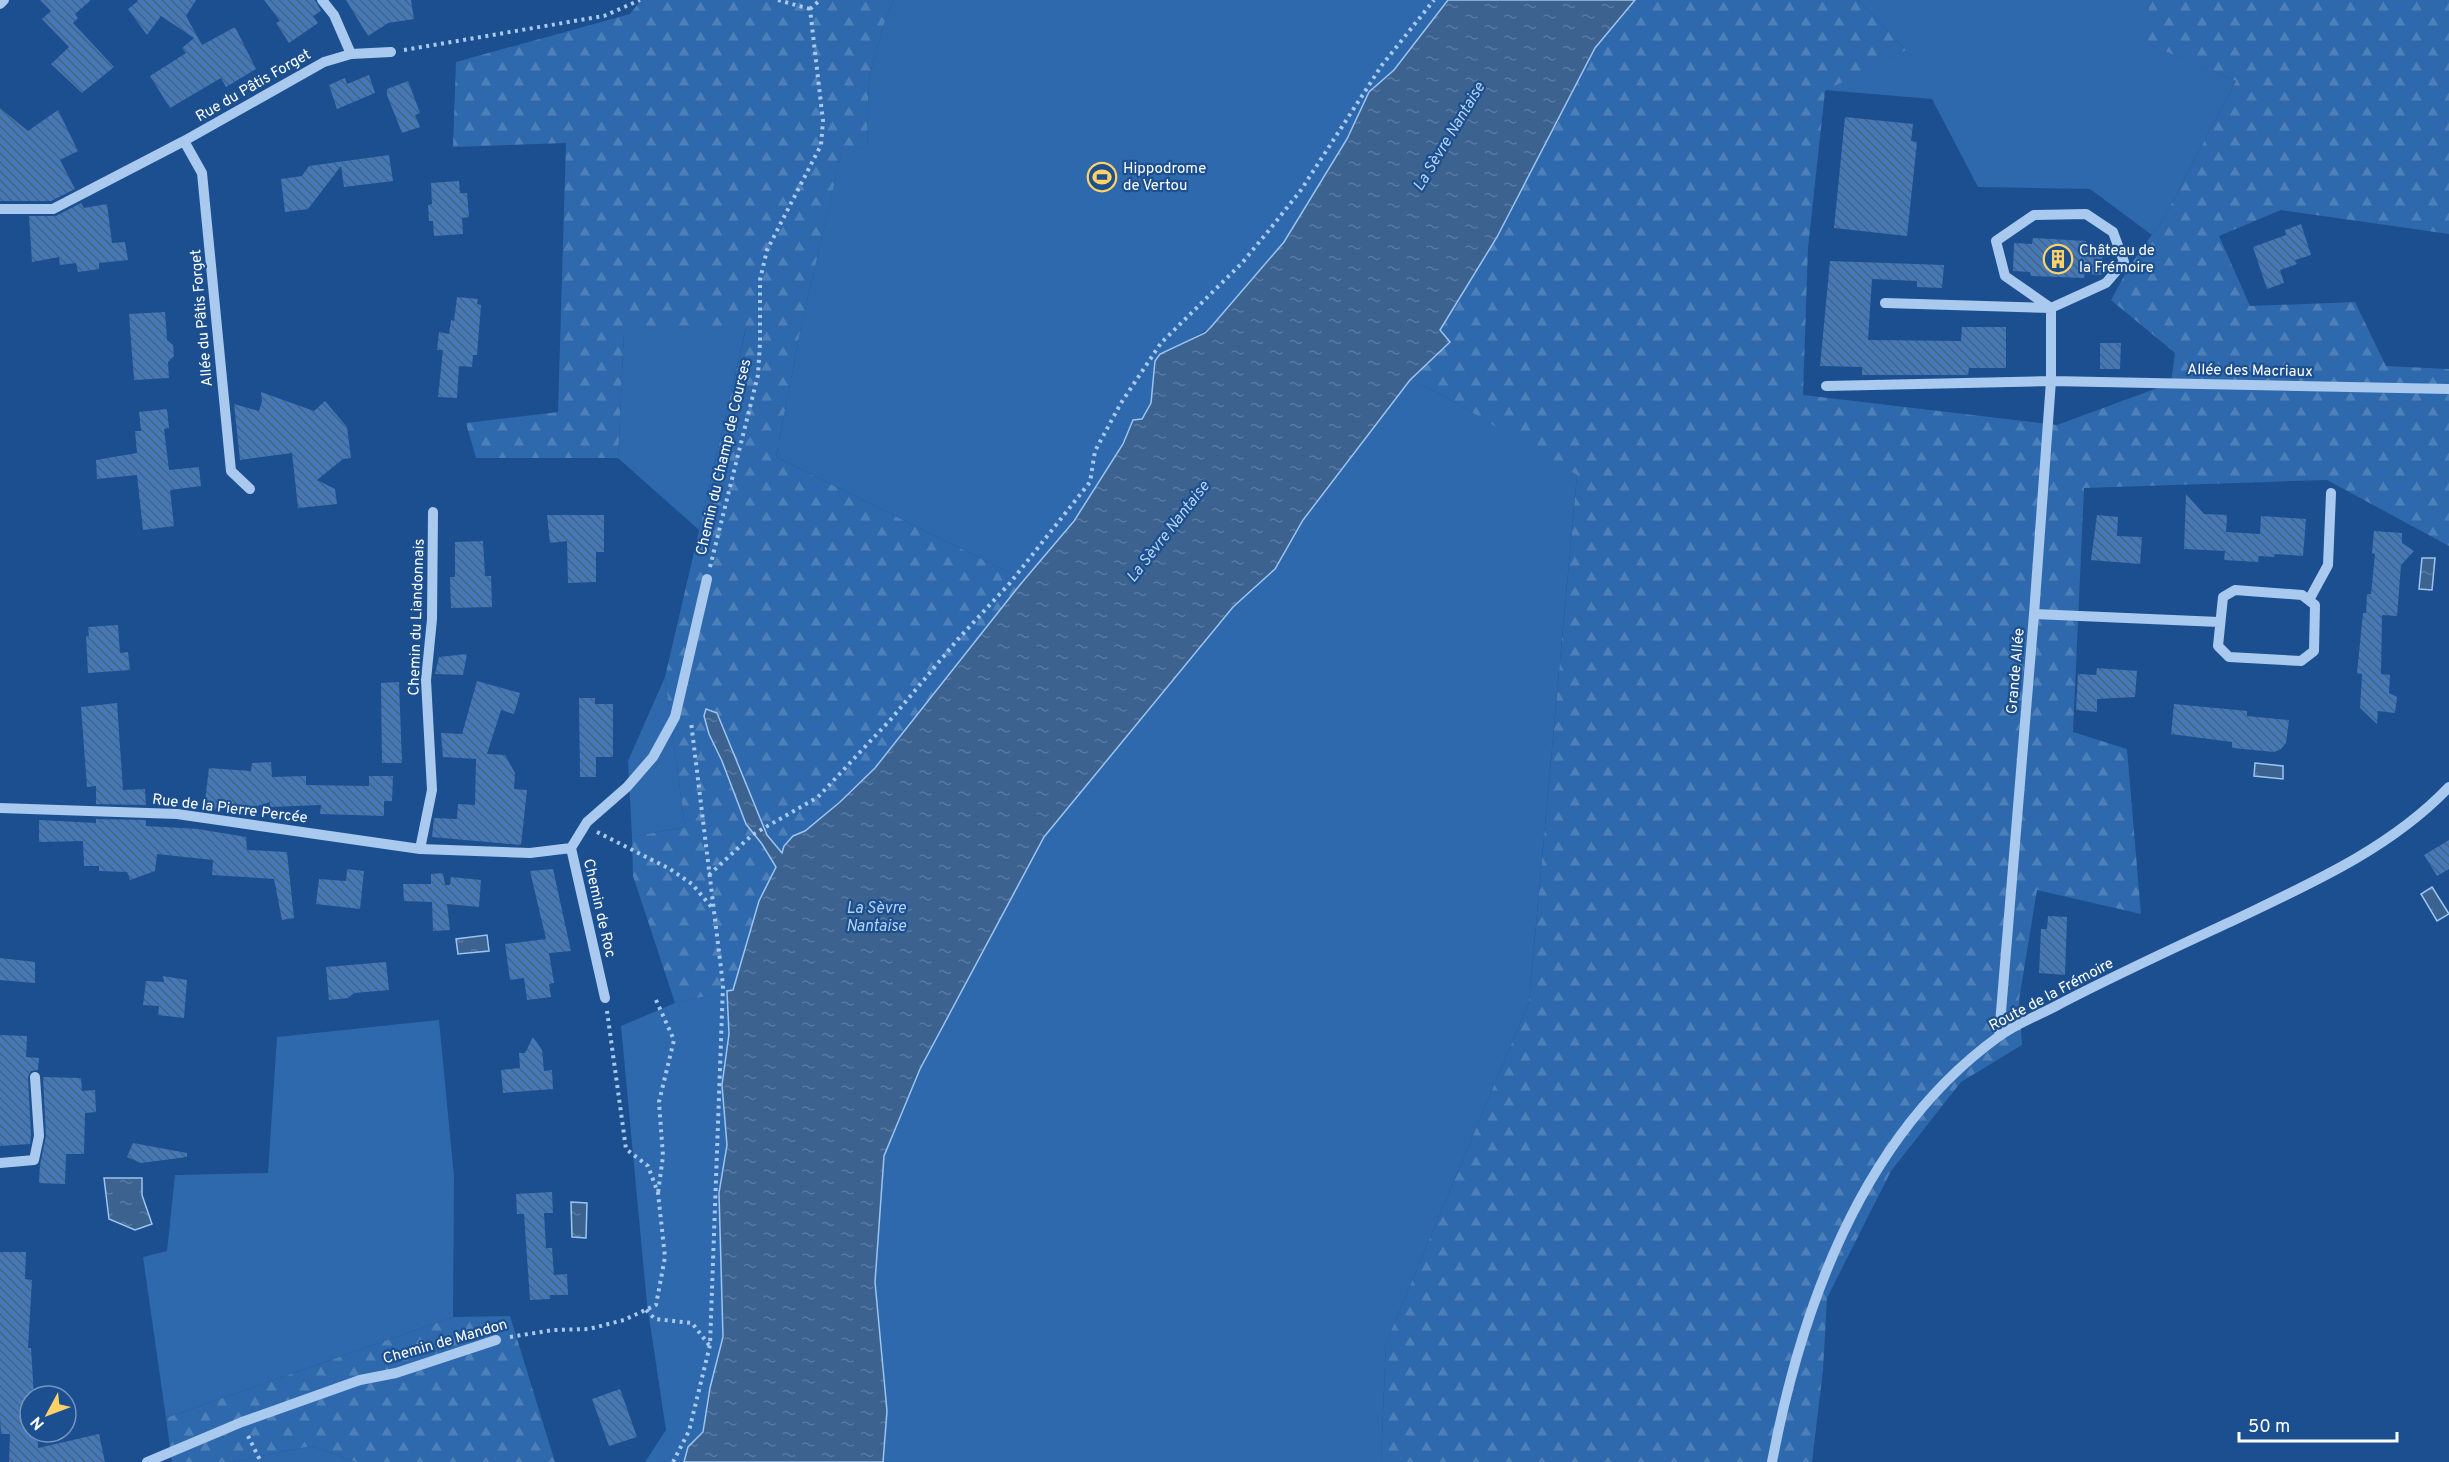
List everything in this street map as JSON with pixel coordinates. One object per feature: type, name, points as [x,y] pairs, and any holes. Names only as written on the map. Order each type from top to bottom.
[{"type":"street","points":[[0,4],[4,0]]},
{"type":"street","points":[[322,0],[334,15],[351,54]]},
{"type":"street","name":"Rue du Pâtis Forget","points":[[0,209],[53,209],[184,141],[324,62],[351,54],[391,52]]},
{"type":"street","name":"Allée du Pâtis Forget","points":[[184,141],[202,173],[231,471],[250,489]]},
{"type":"street","points":[[1885,303],[2050,308],[2106,283],[2124,262],[2113,232],[2086,214],[2034,215],[1996,241],[2005,276],[2050,308]]},
{"type":"street","name":"Grande Allée","points":[[2000,1036],[2051,381],[2050,308]]},
{"type":"street","name":"Allée des Macriaux","points":[[1826,386],[2051,381],[2449,389]]},
{"type":"street","points":[[2309,600],[2328,565],[2331,493]]},
{"type":"street","name":"Chemin du Liandonnais","points":[[420,849],[432,790],[426,680],[432,619],[433,512]]},
{"type":"street","name":"Chemin de Roc","points":[[605,998],[571,848],[587,822],[627,787],[653,758],[675,717],[707,579]]},
{"type":"street","points":[[2235,590],[2302,595],[2315,605],[2314,651],[2301,661],[2229,657],[2218,646],[2219,622],[2223,597],[2235,590]]},
{"type":"street","points":[[2034,614],[2219,622]]},
{"type":"street","name":"Route de la Frémoire","points":[[1772,1462],[1784,1401],[1800,1344],[1832,1257],[1864,1191],[1887,1152],[1922,1108],[1966,1063],[2000,1036],[2084,991],[2361,856],[2430,807],[2449,787]]},
{"type":"street","name":"Rue de la Pierre Percée","points":[[0,808],[177,814],[420,849],[530,854],[571,848]]},
{"type":"street","points":[[0,1163],[34,1160],[39,1136],[35,1077]]},
{"type":"street","name":"Chemin de Mandon","points":[[147,1462],[242,1422],[360,1380],[396,1372],[496,1340]]},
{"type":"path","points":[[391,52],[604,16],[640,0]]},
{"type":"path","points":[[778,0],[810,9],[820,0]]},
{"type":"path","points":[[709,875],[752,835],[818,797],[892,718],[958,638],[1010,583],[1090,482],[1095,450],[1121,403],[1161,343],[1242,263],[1270,229],[1301,189],[1382,65],[1434,0]]},
{"type":"path","name":"Chemin du Champ de Courses","points":[[707,579],[758,375],[760,280],[767,250],[821,145],[823,121],[810,9]]},
{"type":"path","points":[[673,1462],[689,1431],[710,1345],[723,985],[691,721]]},
{"type":"path","points":[[596,831],[670,868],[692,884],[715,911]]},
{"type":"path","points":[[605,998],[626,1149],[648,1166],[658,1194],[665,1257],[656,1305],[646,1310],[655,1319],[692,1323],[710,1345]]},
{"type":"path","points":[[656,1000],[674,1040],[659,1102],[663,1156],[658,1194]]},
{"type":"path","name":"Chemin de Mandon","points":[[496,1340],[553,1330],[590,1329],[624,1320],[646,1310]]},
{"type":"path","points":[[242,1422],[261,1462]]},
{"type":"green space","points":[[641,0],[893,0],[869,77],[867,149],[843,147],[801,327],[776,457],[1024,580],[875,768],[840,802],[805,831],[793,836],[759,901],[733,990],[675,1003],[633,876],[632,837],[685,827],[665,677],[746,329],[624,332],[618,458],[476,458],[466,423],[558,412],[566,143],[453,147],[456,62],[630,14]]},
{"type":"green space","points":[[893,0],[1448,0],[1394,70],[1369,92],[1347,139],[1284,242],[1211,327],[1155,361],[1151,403],[1142,419],[1133,420],[1099,484],[1024,580],[776,457],[801,327],[843,146],[867,149],[869,77]]},
{"type":"green space","points":[[1635,0],[1858,0],[1906,50],[1825,91],[1808,248],[1803,395],[2057,425],[2171,383],[2175,353],[2111,300],[2129,267],[2164,218],[2236,81],[2148,44],[2149,0],[2449,0],[2449,234],[2281,210],[2219,236],[2250,306],[2355,302],[2386,366],[2449,369],[2449,546],[2327,480],[2084,488],[2073,732],[2127,749],[2141,914],[2037,890],[2019,1000],[2022,1045],[1961,1082],[1891,1171],[1827,1298],[1823,1370],[1812,1462],[1381,1462],[1386,1343],[1529,1002],[1577,475],[1446,397],[1410,380],[1450,342],[1440,331],[1497,237],[1595,48]]},
{"type":"green space","points":[[1858,0],[2149,0],[2149,44],[2236,81],[2164,218],[2152,235],[2090,189],[1978,187],[1932,99],[1825,90],[1906,50]]},
{"type":"green space","points":[[746,328],[699,530],[618,458],[624,331]]},
{"type":"green space","points":[[1410,380],[1446,397],[1577,474],[1529,1002],[1386,1343],[1381,1462],[883,1462],[887,1411],[875,1282],[884,1155],[920,1069],[1044,837],[1233,607],[1275,569],[1303,520]]},
{"type":"green space","points":[[665,677],[685,827],[632,837],[628,761]]},
{"type":"green space","points":[[727,991],[729,1034],[722,1085],[727,1145],[719,1193],[723,1337],[710,1388],[703,1432],[688,1447],[684,1462],[645,1462],[666,1430],[647,1304],[621,1026],[675,1003]]},
{"type":"green space","points":[[439,1020],[454,1177],[453,1317],[166,1418],[143,1257],[167,1251],[175,1175],[268,1173],[277,1037]]},
{"type":"green space","points":[[510,1316],[555,1462],[356,1462],[311,1446],[232,1462],[172,1462],[166,1418],[453,1317]]},
{"type":"green space","points":[[311,1446],[356,1462],[232,1462]]},
{"type":"water","name":"La Sèvre Nantaise","points":[[1448,0],[1635,0],[1595,48],[1497,237],[1440,330],[1450,342],[1410,380],[1303,520],[1275,569],[1233,607],[1044,837],[920,1069],[884,1156],[875,1282],[887,1411],[883,1462],[684,1462],[688,1447],[703,1432],[710,1388],[723,1337],[719,1193],[727,1145],[722,1085],[729,1034],[727,991],[733,990],[759,901],[776,867],[746,824],[709,734],[704,716],[706,709],[717,713],[767,835],[782,853],[784,846],[793,836],[805,831],[840,802],[875,768],[1019,586],[1074,521],[1123,444],[1133,420],[1142,419],[1151,403],[1155,361],[1160,354],[1205,333],[1284,242],[1347,139],[1369,92],[1394,70]]},
{"type":"water","points":[[2422,558],[2435,558],[2432,590],[2419,589]]},
{"type":"water","points":[[2255,763],[2283,766],[2283,779],[2254,776]]},
{"type":"water","points":[[2432,887],[2449,914],[2437,921],[2421,894]]},
{"type":"water","points":[[487,935],[489,951],[458,954],[456,939]]},
{"type":"water","points":[[104,1178],[142,1178],[142,1195],[152,1224],[135,1230],[109,1219]]},
{"type":"water","points":[[571,1202],[587,1203],[586,1238],[572,1237]]},
{"type":"building","points":[[40,0],[91,0],[75,14],[78,18],[73,23],[114,67],[82,93],[51,64],[69,47],[42,19],[51,11]]},
{"type":"building","points":[[137,0],[196,0],[186,16],[202,45],[235,27],[256,69],[226,87],[221,78],[170,108],[150,76],[186,53],[182,48],[194,38],[161,16],[147,35],[128,9]]},
{"type":"building","points":[[264,0],[315,0],[321,11],[313,16],[318,23],[289,43],[276,23],[280,21]]},
{"type":"building","points":[[346,0],[411,0],[414,19],[388,23],[368,36]]},
{"type":"building","points":[[369,75],[375,93],[337,109],[329,85],[345,78],[347,84]]},
{"type":"building","points":[[408,81],[420,113],[415,115],[420,127],[402,133],[387,95],[387,89]]},
{"type":"building","points":[[0,108],[28,131],[58,110],[78,151],[60,160],[75,189],[51,201],[0,201]]},
{"type":"building","points":[[1845,117],[1913,124],[1911,141],[1917,142],[1907,236],[1834,228]]},
{"type":"building","points":[[389,155],[393,181],[344,187],[341,166],[308,209],[285,212],[281,179],[302,176],[309,166]]},
{"type":"building","points":[[459,181],[460,193],[467,193],[469,217],[462,218],[463,234],[434,236],[433,221],[429,221],[428,205],[432,204],[431,183]]},
{"type":"building","points":[[81,203],[84,208],[107,204],[112,243],[125,242],[128,260],[99,263],[99,269],[78,272],[76,263],[60,265],[59,257],[32,262],[29,216],[56,216]]},
{"type":"building","points":[[2301,224],[2311,255],[2295,260],[2297,264],[2280,270],[2284,283],[2267,289],[2253,247],[2286,235],[2285,230]]},
{"type":"building","name":"Château de la Frémoire","points":[[2033,238],[2086,241],[2086,245],[2103,247],[2102,275],[2085,274],[2084,278],[2031,276],[2030,272],[2013,271],[2014,243],[2032,244]]},
{"type":"building","points":[[1830,261],[1944,265],[1942,288],[1917,287],[1917,281],[1872,279],[1868,340],[1961,341],[1962,327],[2006,327],[2006,368],[1969,368],[1968,375],[1862,375],[1862,367],[1820,366]]},
{"type":"building","points":[[457,297],[478,299],[477,304],[481,305],[477,355],[473,355],[472,367],[459,366],[457,398],[438,397],[443,350],[437,350],[439,332],[449,334],[451,320],[454,321]]},
{"type":"building","points":[[165,312],[167,340],[173,345],[174,356],[168,362],[169,378],[134,380],[129,314]]},
{"type":"building","points":[[2100,343],[2121,343],[2120,369],[2100,369]]},
{"type":"building","points":[[261,392],[314,411],[325,401],[347,427],[351,458],[343,459],[317,480],[335,489],[337,504],[298,508],[292,453],[240,460],[234,404],[259,411],[262,401]]},
{"type":"building","points":[[167,409],[169,428],[164,429],[169,470],[199,467],[201,486],[170,490],[174,526],[143,530],[137,475],[97,479],[96,460],[137,453],[135,431],[141,431],[139,412]]},
{"type":"building","points":[[2186,494],[2204,514],[2227,515],[2226,532],[2260,534],[2261,516],[2306,519],[2303,556],[2275,554],[2274,557],[2259,556],[2258,562],[2224,560],[2225,551],[2184,549]]},
{"type":"building","points":[[547,515],[604,515],[604,552],[596,552],[596,582],[568,583],[567,541],[550,543]]},
{"type":"building","points":[[2097,515],[2118,517],[2117,536],[2142,537],[2140,564],[2091,560]]},
{"type":"building","points":[[2374,531],[2402,533],[2402,543],[2414,551],[2401,565],[2397,616],[2382,615],[2381,674],[2390,675],[2389,693],[2397,697],[2395,713],[2378,711],[2377,724],[2360,708],[2362,674],[2357,673],[2363,613],[2366,613],[2367,594],[2371,594],[2375,554],[2372,553]]},
{"type":"building","points":[[483,541],[485,576],[491,576],[492,607],[451,608],[450,577],[455,577],[455,542]]},
{"type":"building","points":[[118,625],[120,653],[128,652],[130,670],[88,673],[86,636],[89,636],[88,627]]},
{"type":"building","points":[[467,654],[463,675],[435,674],[439,657]]},
{"type":"building","points":[[2097,668],[2137,671],[2135,697],[2097,699],[2097,712],[2076,710],[2078,674],[2096,675]]},
{"type":"building","points":[[477,681],[520,693],[514,714],[501,710],[487,754],[505,755],[515,773],[514,789],[527,790],[521,845],[432,837],[434,818],[457,819],[458,804],[475,805],[476,759],[443,757],[441,733],[462,734]]},
{"type":"building","points":[[399,682],[402,763],[382,763],[381,683]]},
{"type":"building","points":[[579,698],[595,698],[595,704],[613,704],[613,757],[596,757],[596,777],[580,777]]},
{"type":"building","points":[[117,703],[123,790],[145,789],[146,805],[96,804],[96,786],[87,787],[81,707]]},
{"type":"building","points":[[2174,704],[2247,711],[2247,716],[2289,720],[2286,743],[2274,752],[2232,748],[2232,742],[2171,734]]},
{"type":"building","points":[[271,762],[272,777],[306,776],[306,785],[369,786],[369,776],[393,776],[392,801],[384,801],[384,816],[320,814],[321,805],[270,807],[270,802],[251,808],[204,810],[209,768],[251,771],[252,763]]},
{"type":"building","points":[[96,819],[146,820],[146,826],[198,829],[246,837],[247,850],[287,852],[294,918],[282,920],[274,879],[212,875],[213,860],[157,854],[155,871],[130,880],[127,872],[99,871],[99,866],[84,866],[83,841],[39,842],[39,820],[96,823]]},
{"type":"building","points":[[2449,840],[2449,869],[2437,876],[2424,855]]},
{"type":"building","points":[[347,869],[364,871],[360,909],[316,904],[319,879],[346,881]]},
{"type":"building","points":[[553,869],[571,951],[549,953],[554,983],[549,984],[551,997],[527,1000],[524,978],[510,980],[505,944],[546,939],[530,871]]},
{"type":"building","points":[[443,873],[445,885],[450,885],[451,877],[481,880],[479,907],[447,904],[450,930],[433,931],[432,902],[404,901],[403,884],[431,884],[431,874]]},
{"type":"building","points":[[2048,916],[2067,917],[2065,975],[2039,973],[2041,929],[2047,929]]},
{"type":"building","points":[[0,958],[35,962],[35,983],[0,980]]},
{"type":"building","points":[[386,962],[389,990],[354,993],[348,998],[329,1000],[326,967]]},
{"type":"building","points":[[163,976],[187,980],[184,1018],[158,1015],[159,1006],[143,1005],[146,981],[164,982]]},
{"type":"building","points":[[0,1035],[27,1036],[26,1057],[39,1058],[38,1070],[31,1071],[28,1077],[30,1144],[0,1146]]},
{"type":"building","points":[[533,1037],[542,1050],[544,1071],[552,1070],[553,1089],[503,1093],[501,1070],[520,1068],[519,1053],[525,1053]]},
{"type":"building","points":[[43,1077],[81,1078],[82,1091],[95,1090],[96,1112],[85,1113],[84,1154],[66,1154],[65,1184],[39,1183],[46,1136]]},
{"type":"building","points":[[133,1143],[187,1153],[187,1157],[141,1163],[127,1157]]},
{"type":"building","points":[[552,1192],[553,1213],[544,1213],[546,1248],[552,1248],[554,1275],[567,1274],[568,1295],[550,1295],[550,1299],[530,1300],[524,1214],[517,1214],[516,1194]]},
{"type":"building","points":[[0,1252],[26,1252],[25,1279],[32,1280],[28,1348],[31,1348],[33,1384],[18,1384],[18,1444],[38,1444],[38,1448],[55,1444],[78,1444],[78,1439],[99,1434],[105,1462],[9,1462],[10,1434],[1,1434]]},
{"type":"building","points":[[620,1389],[637,1437],[609,1446],[592,1399]]},
{"type":"place","name":"Hippodrome de Vertou","points":[[1102,177]]},
{"type":"place","name":"Château de la Frémoire","points":[[2058,259]]}]
